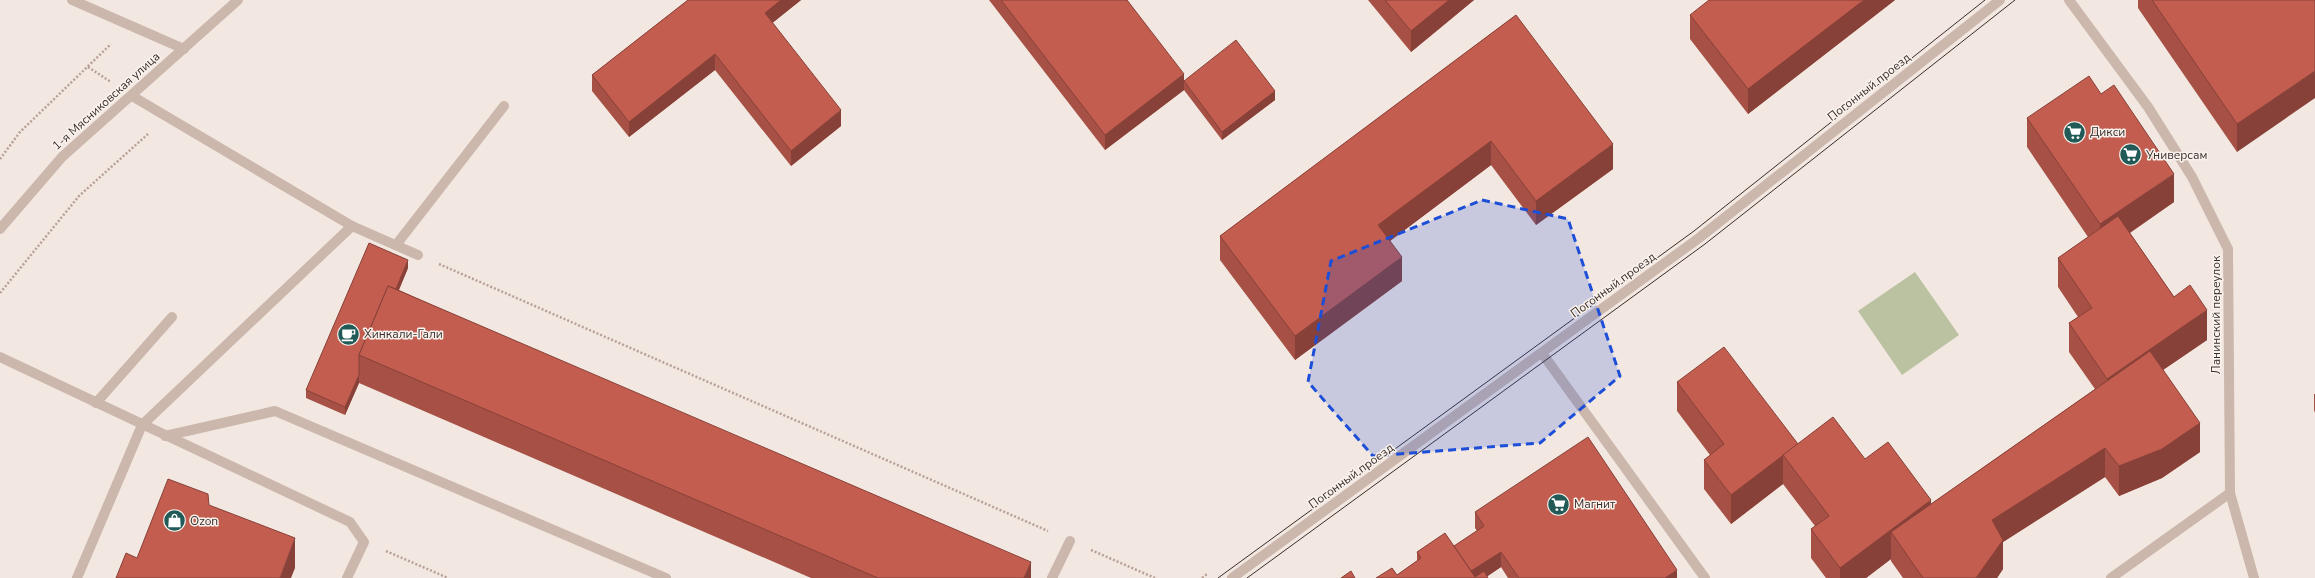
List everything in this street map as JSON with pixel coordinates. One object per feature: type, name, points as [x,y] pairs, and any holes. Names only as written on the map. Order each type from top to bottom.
[{"type":"street","points":[[72,0],[184,49]]},
{"type":"street","name":"1-я Мясниковская улица","points":[[0,230],[62,157],[238,0]]},
{"type":"street","name":"Погонный проезд","points":[[1232,578],[1699,238],[2000,0]]},
{"type":"street","name":"Ланинский переулок","points":[[2069,0],[2148,107],[2192,177],[2228,249],[2230,494],[2254,578]]},
{"type":"street","points":[[132,96],[352,226],[418,255]]},
{"type":"street","points":[[396,245],[504,106]]},
{"type":"street","points":[[77,578],[142,425],[352,226]]},
{"type":"street","points":[[96,403],[172,317]]},
{"type":"street","points":[[1542,353],[1705,578]]},
{"type":"street","points":[[0,357],[164,436],[350,522],[364,542],[347,578]]},
{"type":"street","points":[[164,436],[275,411],[666,578]]},
{"type":"street","points":[[2111,578],[2230,494]]},
{"type":"street","points":[[1052,578],[1070,541]]},
{"type":"path","points":[[0,158],[20,132],[130,25]]},
{"type":"path","points":[[0,293],[79,196],[168,117]]},
{"type":"path","points":[[418,255],[1155,578]]},
{"type":"path","points":[[364,542],[448,578]]},
{"type":"highlighted area","points":[[1482,200],[1568,219],[1620,376],[1540,443],[1373,456],[1308,382],[1331,261]]},
{"type":"green space","points":[[1915,272],[1959,335],[1902,375],[1858,311]]},
{"type":"building","points":[[688,0],[781,0],[765,13],[841,110],[791,151],[715,54],[629,122],[592,75]]},
{"type":"building","points":[[1001,0],[1127,0],[1184,74],[1105,135]]},
{"type":"building","points":[[1385,0],[1449,0],[1411,31]]},
{"type":"building","points":[[1709,0],[1864,0],[1748,89],[1690,15]]},
{"type":"building","points":[[2152,0],[2315,0],[2315,71],[2237,124]]},
{"type":"building","points":[[1516,15],[1613,144],[1536,201],[1491,141],[1378,225],[1402,257],[1295,336],[1220,236]]},
{"type":"building","points":[[1236,40],[1275,91],[1222,132],[1184,81]]},
{"type":"building","points":[[2089,76],[2101,94],[2114,85],[2174,174],[2100,224],[2027,118]]},
{"type":"building","points":[[2118,216],[2174,297],[2190,285],[2207,310],[2107,379],[2069,323],[2092,308],[2058,258]]},
{"type":"building","points":[[369,243],[408,260],[396,289],[388,286],[359,355],[359,375],[345,407],[306,390]]},
{"type":"building","points":[[388,286],[1031,562],[1024,578],[878,578],[359,355]]},
{"type":"building","points":[[1724,347],[1798,444],[1731,495],[1704,460],[1724,444],[1677,382]]},
{"type":"building","points":[[2150,351],[2200,423],[2162,449],[2119,466],[2105,448],[1992,520],[2003,540],[1976,578],[1923,578],[1891,532]]},
{"type":"building","points":[[1833,417],[1865,459],[1888,442],[1931,500],[1840,568],[1811,529],[1829,516],[1783,455]]},
{"type":"building","points":[[1588,437],[1677,570],[1665,578],[1519,578],[1501,552],[1471,571],[1454,546],[1484,526],[1475,512]]},
{"type":"building","points":[[168,479],[208,494],[209,505],[295,538],[280,578],[116,578],[126,553],[137,558]]},
{"type":"building","points":[[1445,533],[1475,577],[1484,571],[1488,578],[1376,578],[1392,568],[1397,575],[1421,558],[1417,552]]},
{"type":"building","points":[[1351,571],[1355,578],[1341,578]]},
{"type":"tram line","points":[[1218,578],[1694,231],[1985,0]]},
{"type":"tram line","points":[[1247,578],[1705,244],[2015,0]]},
{"type":"place","name":"Дикси","points":[[2074,132]]},
{"type":"place","name":"Универсам","points":[[2131,155]]},
{"type":"place","name":"Хинкали-Гали","points":[[348,334]]},
{"type":"place","name":"Магнит","points":[[1559,504]]},
{"type":"place","name":"Ozon","points":[[175,521]]}]
